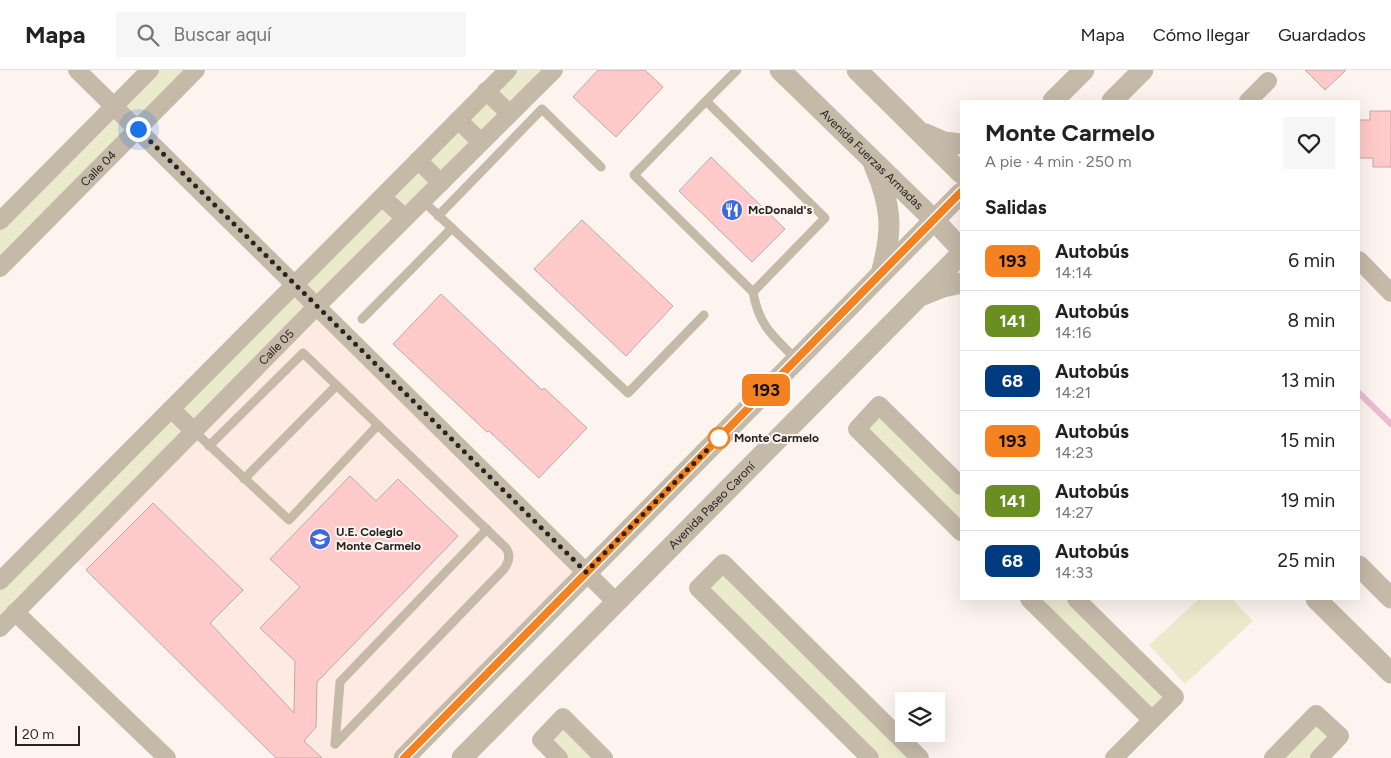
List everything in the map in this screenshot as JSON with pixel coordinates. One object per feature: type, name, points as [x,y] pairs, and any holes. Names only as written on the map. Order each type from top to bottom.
[{"type":"street","points":[[77,70],[296,284],[616,602]]},
{"type":"street","points":[[0,221],[150,70]]},
{"type":"street","name":"Calle 04","points":[[0,268],[196,70]]},
{"type":"street","points":[[0,581],[508,70]]},
{"type":"street","name":"Calle 05","points":[[6,618],[554,70]]},
{"type":"street","name":"Avenida Fuerzas Armadas","points":[[780,70],[960,247]]},
{"type":"street","points":[[857,70],[960,172]]},
{"type":"street","points":[[1054,100],[1084,70]]},
{"type":"street","points":[[1113,100],[1143,70]]},
{"type":"street","points":[[1249,100],[1268,81]]},
{"type":"street","points":[[486,92],[510,114]]},
{"type":"street","points":[[458,120],[481,142]]},
{"type":"street","points":[[918,130],[944,142],[960,144]]},
{"type":"street","points":[[871,158],[886,197],[890,224],[888,248],[880,274]]},
{"type":"street","points":[[418,160],[441,182]]},
{"type":"street","points":[[404,758],[960,193]]},
{"type":"street","points":[[382,197],[405,218]]},
{"type":"street","name":"Avenida Paseo Caroní","points":[[462,758],[960,255]]},
{"type":"street","points":[[1360,261],[1391,293]]},
{"type":"street","points":[[918,297],[943,287],[960,283]]},
{"type":"street","points":[[960,485],[879,405],[857,428],[960,531]]},
{"type":"street","points":[[171,409],[194,431]]},
{"type":"street","points":[[870,758],[698,588],[723,563],[920,758]]},
{"type":"street","points":[[1360,567],[1391,598]]},
{"type":"street","points":[[1030,600],[1152,720]]},
{"type":"street","points":[[1077,600],[1175,697],[1114,758]]},
{"type":"street","points":[[1317,600],[1391,673]]},
{"type":"street","points":[[6,618],[167,758]]},
{"type":"street","points":[[1273,758],[1316,714],[1340,736],[1318,758]]},
{"type":"street","points":[[559,758],[541,740],[563,717],[604,758]]},
{"type":"lane","points":[[738,70],[634,175],[753,292],[756,311],[768,332],[796,360]]},
{"type":"lane","points":[[706,101],[825,218],[753,292]]},
{"type":"lane","points":[[438,216],[542,109],[601,167]]},
{"type":"lane","points":[[423,201],[628,393],[704,315]]},
{"type":"lane","points":[[362,319],[452,228]]},
{"type":"lane","points":[[209,446],[303,353],[487,529],[509,553],[507,564],[335,744],[340,682],[487,529]]},
{"type":"lane","points":[[244,479],[336,386]]},
{"type":"lane","points":[[194,431],[289,520],[378,426]]},
{"type":"shaded area","points":[[151,70],[196,70],[0,268],[0,221]]},
{"type":"shaded area","points":[[508,70],[554,70],[0,628],[0,581]]},
{"type":"shaded area","name":"U.E. Colegio Monte Carmelo","points":[[317,306],[586,573],[404,758],[276,758],[71,555]]},
{"type":"shaded area","points":[[879,405],[960,485],[960,531],[857,429]]},
{"type":"shaded area","points":[[723,563],[895,733],[895,742],[904,742],[920,758],[870,758],[698,588]]},
{"type":"shaded area","points":[[1030,600],[1077,600],[1175,697],[1152,720]]},
{"type":"shaded area","points":[[1198,600],[1233,600],[1253,621],[1185,684],[1149,645]]},
{"type":"shaded area","points":[[1316,714],[1340,736],[1319,758],[1273,758]]},
{"type":"shaded area","points":[[563,717],[604,758],[559,758],[541,740]]},
{"type":"building","points":[[598,70],[645,70],[663,87],[616,137],[573,97]]},
{"type":"building","points":[[1305,70],[1346,70],[1325,90]]},
{"type":"building","points":[[1370,111],[1391,111],[1391,167],[1373,167],[1373,158],[1360,158],[1360,120],[1370,120]]},
{"type":"building","name":"McDonald's","points":[[711,157],[785,229],[752,262],[679,191]]},
{"type":"building","points":[[582,220],[673,306],[626,356],[534,269]]},
{"type":"building","points":[[441,294],[542,390],[544,388],[587,428],[539,478],[393,344]]},
{"type":"building","points":[[350,476],[376,501],[398,479],[458,536],[317,682],[316,727],[304,741],[322,758],[276,758],[86,570],[153,503],[243,590],[210,623],[294,713],[295,661],[260,628],[300,587],[270,559]]},
{"type":"waterway","points":[[1360,394],[1391,424]]},
{"type":"bus line","name":"193","points":[[404,758],[960,193]]},
{"type":"place","name":"McDonald's","points":[[732,210]]},
{"type":"place","name":"Monte Carmelo","points":[[719,438]]},
{"type":"place","name":"U.E. Colegio Monte Carmelo","points":[[320,539]]},
{"type":"route","points":[[138,129],[586,572],[722,435],[719,438]]}]
